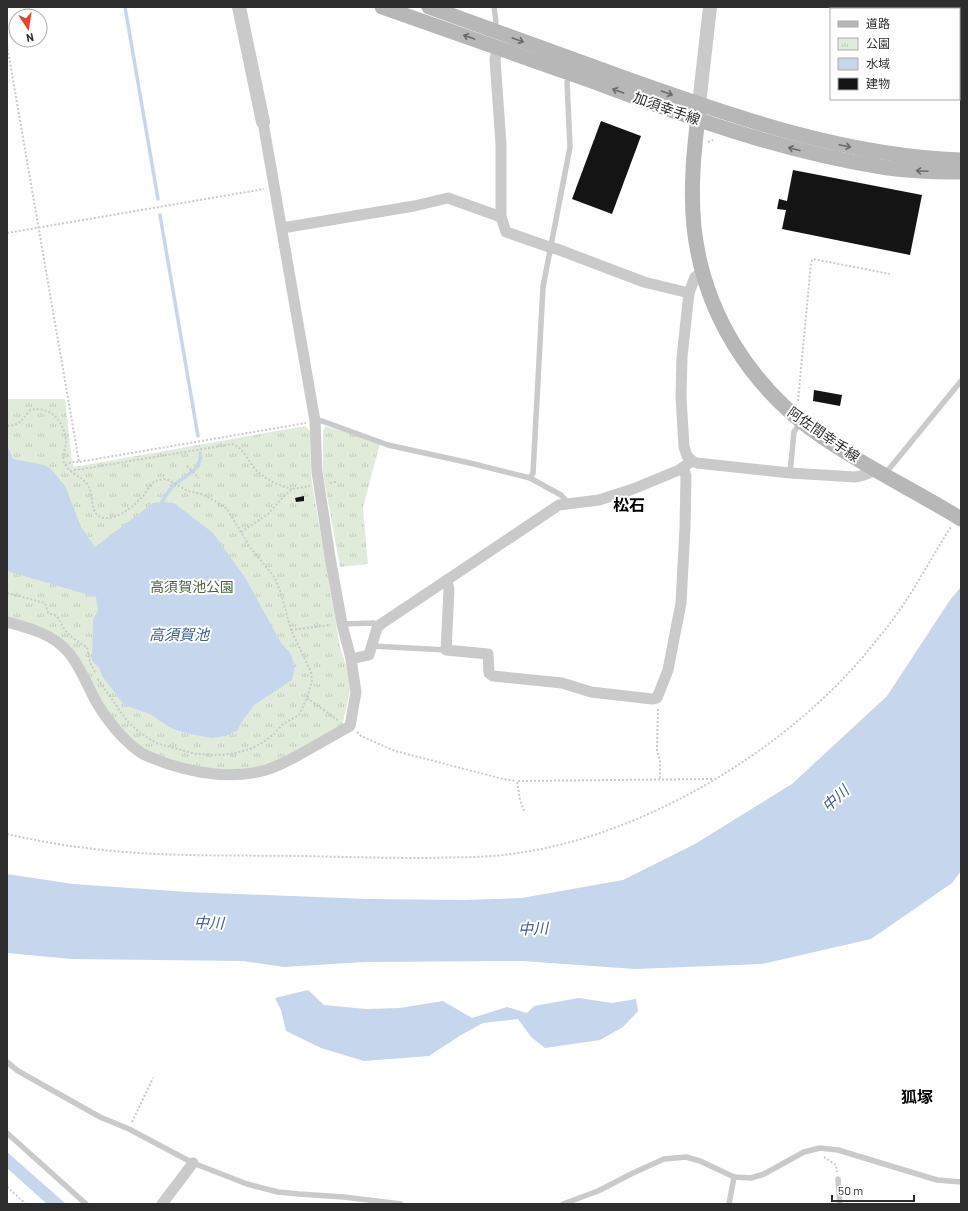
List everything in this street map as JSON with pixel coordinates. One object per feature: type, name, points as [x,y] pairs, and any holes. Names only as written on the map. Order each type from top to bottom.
[{"type":"main road","name":"加須幸手線","points":[[382,7],[498,46],[697,120],[793,149],[840,160],[878,166],[918,171],[961,172]]},
{"type":"main road","name":"加須幸手線","points":[[429,7],[699,104],[760,124],[826,142],[897,155],[961,160]]},
{"type":"main road","name":"阿佐間幸手線","points":[[699,104],[693,164],[692,206],[698,250],[703,272],[720,319],[732,342],[749,368],[764,386],[797,418],[823,437],[959,518]]},
{"type":"street","points":[[7,622],[23,626],[49,636],[60,643],[69,653],[98,705],[121,737],[143,754],[187,770],[231,775],[268,770],[291,759],[346,725],[356,692],[351,659],[342,624],[318,485],[315,421],[275,187],[239,7]]},
{"type":"street","points":[[699,104],[710,7]]},
{"type":"street","points":[[498,46],[495,58],[501,144],[501,217],[506,232],[552,248],[557,248],[644,282],[689,293]]},
{"type":"street","points":[[282,228],[414,206],[448,198],[501,217]]},
{"type":"street","points":[[447,580],[449,590],[446,650],[488,654],[489,673],[493,676],[562,683],[591,692],[652,699],[656,698],[668,670],[681,603],[686,476],[688,465],[684,447],[681,397],[682,357],[689,293],[695,277],[703,272]]},
{"type":"street","points":[[351,659],[369,655],[379,626],[408,605],[559,505],[599,500],[633,489],[688,465],[697,464],[790,473],[855,476],[863,476],[870,473],[880,472]]},
{"type":"street","points":[[162,1204],[193,1163]]},
{"type":"lane","points":[[493,31],[496,22],[494,7]]},
{"type":"lane","points":[[530,478],[533,472],[543,288],[552,248],[570,147],[567,82]]},
{"type":"lane","points":[[880,472],[961,381]]},
{"type":"lane","points":[[790,473],[794,432],[797,418]]},
{"type":"lane","points":[[315,421],[322,421],[388,445],[530,478],[561,495],[568,503]]},
{"type":"lane","points":[[342,624],[374,623],[379,626]]},
{"type":"lane","points":[[372,646],[446,650]]},
{"type":"lane","points":[[7,1062],[18,1071],[100,1117],[129,1129],[193,1163],[248,1184],[278,1192],[344,1197],[401,1204]]},
{"type":"lane","points":[[7,1134],[86,1204]]},
{"type":"lane","points":[[563,1204],[598,1191],[664,1159],[686,1157],[700,1161],[734,1177],[751,1178],[764,1174],[804,1152],[820,1148],[838,1150],[937,1180],[961,1182]]},
{"type":"lane","points":[[729,1204],[734,1177]]},
{"type":"lane","points":[[838,1179],[840,1204]]},
{"type":"path","points":[[7,45],[79,462]]},
{"type":"path","points":[[705,143],[713,140]]},
{"type":"path","points":[[7,233],[275,187]]},
{"type":"path","points":[[797,418],[811,262],[813,259],[890,274]]},
{"type":"path","points":[[7,426],[18,424],[30,410],[38,408],[52,413],[64,432],[66,445],[65,464],[70,471],[87,483],[90,488],[93,508],[98,516],[104,518],[126,511],[142,497],[153,482],[160,480],[169,480],[188,491],[201,494],[227,509],[250,547],[275,578],[281,593],[291,630],[311,672],[312,681],[307,698],[299,715],[282,725],[273,735],[262,743],[250,749],[222,755],[196,754],[156,743],[140,733],[127,721],[97,678],[90,663],[86,647],[73,639],[63,630],[57,616],[48,612],[45,604],[7,593]]},
{"type":"path","points":[[65,464],[315,421]]},
{"type":"path","points":[[70,471],[233,444],[240,449],[257,472],[280,486],[292,489],[313,486]]},
{"type":"path","points":[[187,466],[199,478]]},
{"type":"path","points":[[241,532],[268,514],[292,489]]},
{"type":"path","points":[[7,834],[100,850],[144,853],[387,858],[475,857],[516,854],[585,838],[612,829],[664,806],[714,779],[752,755],[806,715],[864,655],[904,604],[959,518]]},
{"type":"path","points":[[291,630],[342,624]]},
{"type":"path","points":[[307,698],[361,736],[395,751],[503,779],[517,781],[714,779]]},
{"type":"path","points":[[656,698],[658,704],[657,750],[660,762],[660,780]]},
{"type":"path","points":[[517,781],[520,800],[524,811]]},
{"type":"path","points":[[129,1129],[153,1078]]},
{"type":"path","points":[[820,1148],[822,1156],[836,1165],[838,1179]]},
{"type":"path","points":[[7,1186],[26,1204]]},
{"type":"green space","name":"高須賀池公園","points":[[7,399],[65,399],[72,462],[74,467],[305,426],[310,431],[312,483],[340,647],[351,686],[342,727],[269,765],[231,771],[197,769],[151,753],[136,744],[111,717],[74,654],[7,617]]},
{"type":"green space","points":[[325,426],[380,443],[363,508],[368,564],[340,567],[323,474],[323,432]]},
{"type":"water","name":"高須賀池","points":[[7,445],[13,459],[44,465],[51,469],[65,486],[81,527],[95,547],[153,503],[174,503],[213,533],[246,579],[281,643],[290,653],[295,666],[292,680],[254,705],[241,723],[238,730],[226,736],[211,738],[186,733],[169,727],[150,714],[124,705],[102,676],[99,667],[92,661],[93,620],[98,610],[96,597],[7,571]]},
{"type":"water","name":"中川","points":[[961,587],[961,871],[952,883],[871,939],[762,964],[635,969],[522,961],[365,962],[284,967],[243,961],[71,959],[7,953],[7,874],[73,884],[188,892],[367,899],[465,900],[522,898],[623,880],[695,844],[792,784],[887,696],[950,600]]},
{"type":"water","points":[[308,990],[324,1005],[366,1009],[400,1008],[443,1001],[472,1018],[507,1007],[527,1013],[534,1006],[579,998],[612,1003],[636,999],[638,1011],[623,1027],[600,1040],[545,1048],[531,1037],[518,1019],[483,1023],[461,1035],[429,1056],[364,1061],[321,1048],[286,1031],[281,1010],[275,998]]},
{"type":"water","points":[[7,1152],[66,1204],[47,1204],[7,1168]]},
{"type":"building","points":[[601,121],[641,136],[612,214],[572,199]]},
{"type":"building","points":[[793,170],[922,195],[910,255],[782,229],[786,210],[777,209],[779,199],[787,201]]},
{"type":"building","points":[[814,390],[842,395],[840,406],[813,401]]},
{"type":"building","points":[[304,496],[304,501],[296,502],[295,498]]},
{"type":"waterway","points":[[125,7],[158,199]]},
{"type":"waterway","points":[[160,215],[198,436]]},
{"type":"waterway","points":[[162,502],[173,486],[196,468],[199,464],[200,453]]},
{"type":"district","name":"松石","points":[[629,504]]},
{"type":"district","name":"狐塚","points":[[917,1096]]}]
